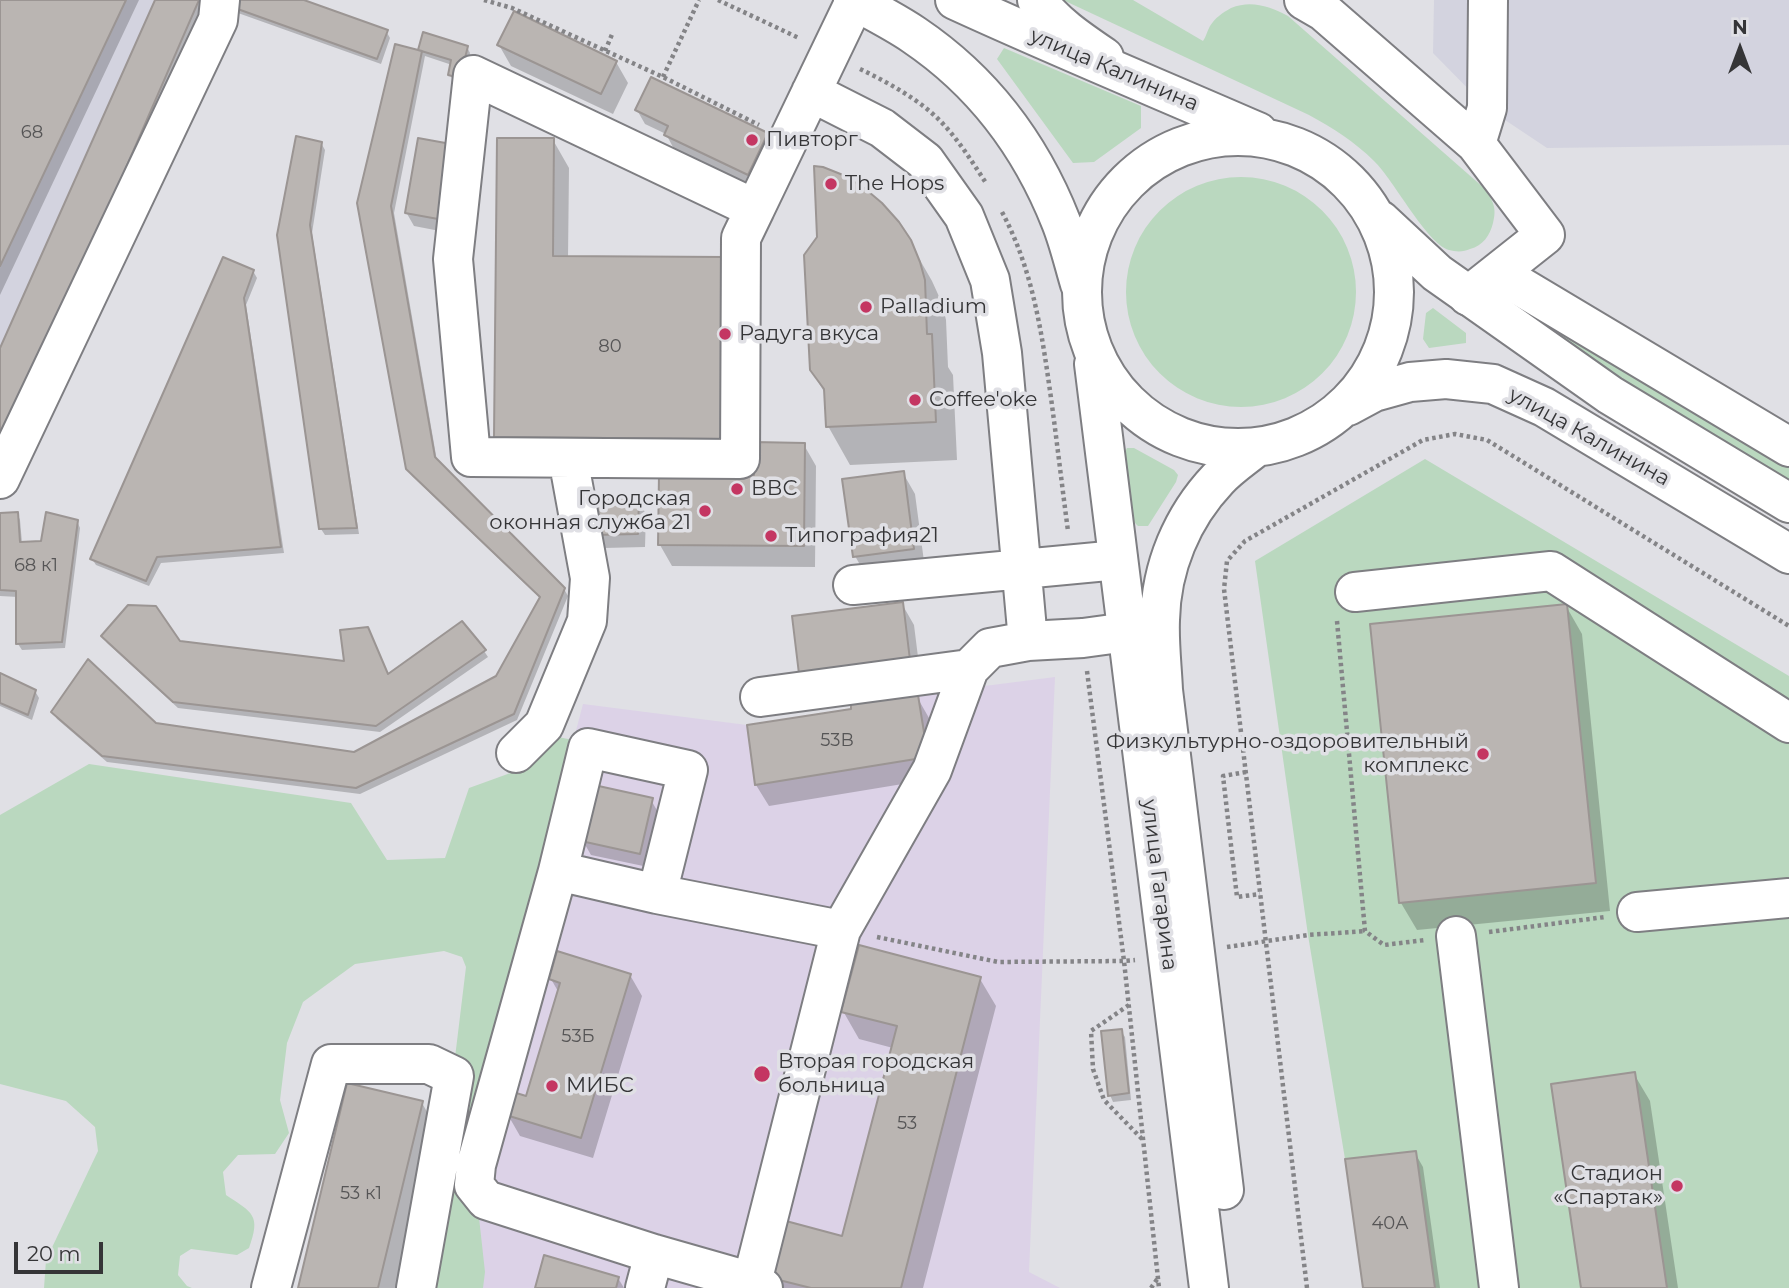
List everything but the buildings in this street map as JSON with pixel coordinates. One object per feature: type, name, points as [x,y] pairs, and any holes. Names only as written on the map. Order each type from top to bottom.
[{"type":"main road","points":[[0,479],[218,20],[220,0]]},
{"type":"main road","points":[[755,209],[473,75],[453,259],[471,457],[740,459],[741,238],[755,209],[810,92],[854,0],[914,35],[965,76],[999,114],[1024,147],[1045,186],[1063,225],[1081,290]]},
{"type":"main road","name":"улица Калинина","points":[[956,0],[1037,38],[1308,152],[1337,169],[1359,190],[1376,217],[1437,273],[1483,284],[1610,395],[1789,503]]},
{"type":"main road","points":[[1037,0],[1067,32],[1137,79]]},
{"type":"main road","points":[[1304,0],[1323,11],[1476,144],[1545,235],[1483,284],[1789,447]]},
{"type":"main road","points":[[1476,144],[1487,108],[1488,0]]},
{"type":"main road","points":[[810,92],[883,128],[925,161],[964,216],[990,280],[1002,352],[1028,642]]},
{"type":"main road","points":[[1081,290],[1089,250],[1104,216],[1127,183],[1158,158],[1188,143],[1225,136],[1273,138]]},
{"type":"main road","points":[[1093,358],[1112,390],[1141,414],[1176,434],[1209,444],[1255,448],[1297,436],[1336,412],[1368,379],[1386,344],[1394,310],[1395,278],[1389,245],[1376,217]]},
{"type":"main road","name":"улица Гагарина","points":[[1081,290],[1093,358],[1209,1288]]},
{"type":"main road","name":"улица Калинина","points":[[1336,412],[1374,392],[1410,382],[1446,379],[1493,384],[1544,407],[1789,554]]},
{"type":"main road","name":"улица Гагарина","points":[[1236,1288],[1163,690],[1160,619],[1166,571],[1178,537],[1194,507],[1219,477],[1255,448]]},
{"type":"main road","points":[[516,753],[544,725],[587,621],[590,578],[568,458]]},
{"type":"main road","points":[[853,585],[1118,560]]},
{"type":"main road","points":[[1355,592],[1551,571],[1789,723]]},
{"type":"main road","points":[[657,894],[688,770],[588,748],[558,871],[475,1165],[474,1185],[486,1200],[649,1271],[758,1285],[841,930],[932,770],[969,669],[990,648],[1127,632]]},
{"type":"main road","points":[[760,697],[969,669]]},
{"type":"main road","points":[[558,871],[657,894],[841,930]]},
{"type":"main road","points":[[1637,912],[1789,898]]},
{"type":"main road","points":[[1456,936],[1499,1288]]},
{"type":"main road","points":[[271,1288],[331,1064],[429,1064],[454,1076],[416,1288]]},
{"type":"path","points":[[484,0],[512,8],[663,77],[788,139]]},
{"type":"path","points":[[663,77],[699,0]]},
{"type":"path","points":[[718,0],[803,40]]},
{"type":"path","points":[[605,51],[613,32]]},
{"type":"path","points":[[1355,592],[1339,600],[1336,613],[1365,931]]},
{"type":"path","points":[[1086,664],[1124,961],[1159,1288]]},
{"type":"path","points":[[1246,772],[1223,776],[1237,897],[1260,894]]},
{"type":"path","points":[[1221,948],[1308,935],[1365,931],[1384,945],[1637,912]]},
{"type":"path","points":[[841,930],[998,961],[1124,961]]},
{"type":"path","points":[[1266,942],[1307,1288]]},
{"type":"path","points":[[1129,1005],[1091,1031],[1093,1069],[1104,1100],[1143,1141]]},
{"type":"path","points":[[1151,1288],[1158,1278]]},
{"type":"shaded area","points":[[0,0],[155,0],[0,348]]},
{"type":"shaded area","points":[[1434,0],[1789,0],[1789,145],[1547,148],[1487,108],[1433,53]]},
{"type":"shaded area","name":"Вторая городская больница","points":[[1055,677],[1029,1272],[1060,1288],[471,1288],[455,1189],[583,704],[747,725],[851,709],[851,703]]},
{"type":"green space","points":[[1063,0],[1133,0],[1203,41],[1216,18],[1231,8],[1246,4],[1260,5],[1288,16],[1484,188],[1494,208],[1493,223],[1488,236],[1475,248],[1449,250],[1430,236],[1374,161],[1335,130],[1309,115]]},
{"type":"green space","points":[[1004,48],[1141,106],[1141,128],[1094,162],[1073,163],[997,59]]},
{"type":"green space","points":[[1241,177],[1263,179],[1285,186],[1305,196],[1330,219],[1351,259],[1356,292],[1354,314],[1347,336],[1337,356],[1314,381],[1274,402],[1241,407],[1219,405],[1197,398],[1177,388],[1152,365],[1131,325],[1126,292],[1128,270],[1135,248],[1145,228],[1168,203],[1208,182]]},
{"type":"green space","points":[[1433,308],[1466,333],[1466,343],[1429,348],[1423,339],[1426,313]]},
{"type":"green space","points":[[1536,318],[1547,318],[1789,467],[1789,487],[1534,325]]},
{"type":"green space","points":[[1127,448],[1134,448],[1174,470],[1178,475],[1148,526],[1138,526],[1133,521],[1124,454]]},
{"type":"green space","points":[[1425,459],[1789,676],[1789,1288],[1363,1288],[1308,935],[1255,561]]},
{"type":"green space","points":[[553,736],[578,741],[472,1154],[485,1272],[483,1288],[427,1288],[466,967],[462,957],[444,951],[355,964],[303,1002],[287,1043],[280,1100],[289,1133],[275,1154],[238,1155],[223,1172],[226,1195],[243,1206],[254,1221],[249,1248],[237,1255],[191,1249],[180,1256],[178,1275],[192,1288],[44,1288],[46,1260],[98,1151],[95,1127],[66,1101],[0,1084],[0,815],[89,764],[351,803],[387,860],[445,858],[469,788],[527,767]]},
{"type":"place","name":"Пивторг","points":[[752,140]]},
{"type":"place","name":"The Hops","points":[[831,184]]},
{"type":"place","name":"Palladium","points":[[866,307]]},
{"type":"place","name":"Радуга вкуса","points":[[725,334]]},
{"type":"place","name":"Coffee'oke","points":[[915,400]]},
{"type":"place","name":"ВВС","points":[[737,489]]},
{"type":"place","name":"Городская оконная служба 21","points":[[705,511]]},
{"type":"place","name":"Типография21","points":[[771,536]]},
{"type":"place","name":"Физкультурно-оздоровительный комплекс","points":[[1483,754]]},
{"type":"place","name":"Вторая городская больница","points":[[762,1074]]},
{"type":"place","name":"МИБС","points":[[552,1086]]},
{"type":"place","name":"Стадион «Спартак»","points":[[1677,1186]]}]
